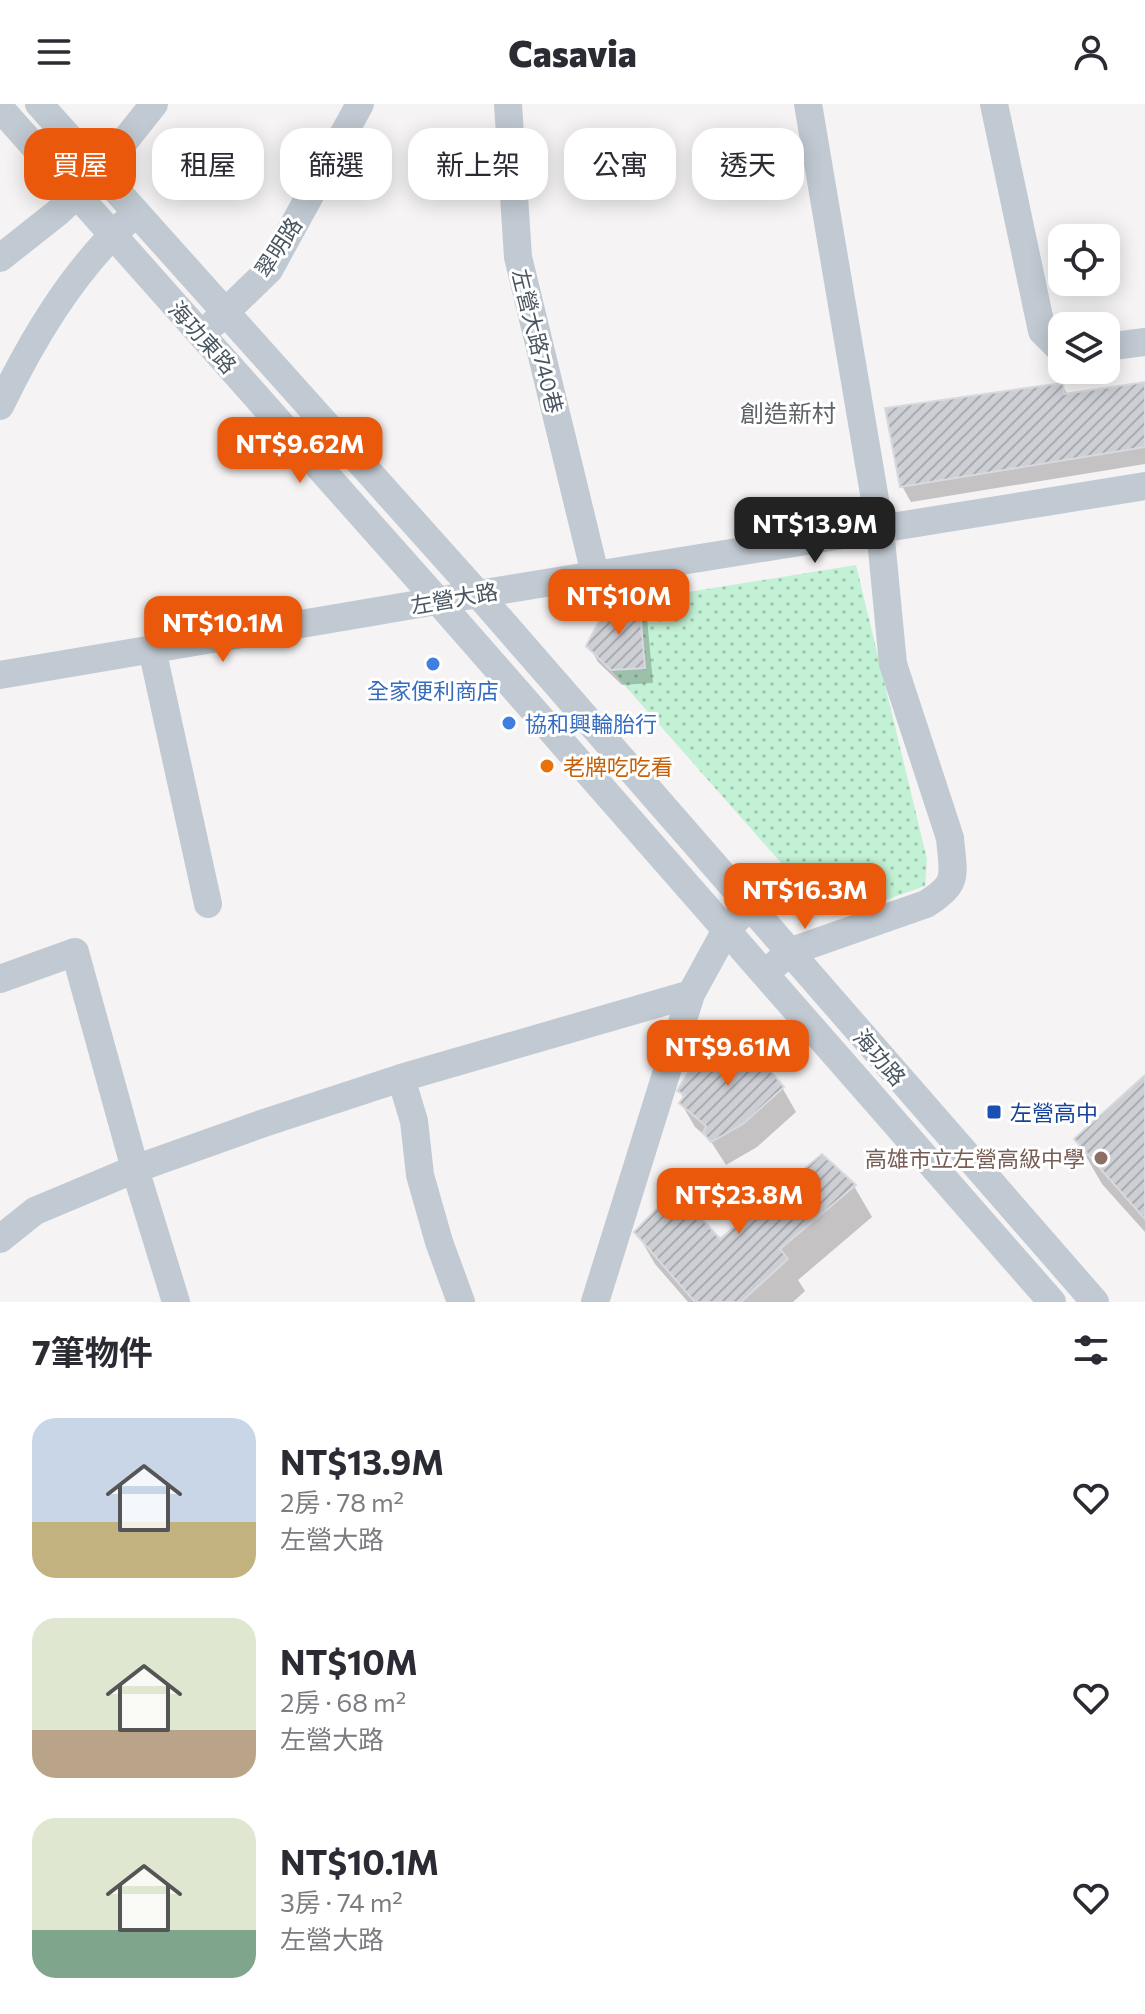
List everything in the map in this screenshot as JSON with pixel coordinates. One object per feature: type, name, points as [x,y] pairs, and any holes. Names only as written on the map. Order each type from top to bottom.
[{"type":"street","name":"海功東路","points":[[39,104],[61,128]]},
{"type":"street","points":[[135,128],[154,104]]},
{"type":"street","name":"翠明路","points":[[202,335],[269,270],[360,104]]},
{"type":"street","name":"左營大路740巷","points":[[508,104],[518,257],[595,574]]},
{"type":"street","points":[[764,974],[789,952],[926,904],[951,885],[950,838],[893,664],[880,529],[808,104]]},
{"type":"street","points":[[994,104],[1042,331],[1048,337]]},
{"type":"street","name":"海功東路","points":[[0,108],[24,135]]},
{"type":"street","points":[[0,258],[71,200]]},
{"type":"street","name":"海功東路","points":[[82,200],[438,601]]},
{"type":"street","name":"海功東路","points":[[125,200],[478,594]]},
{"type":"street","points":[[0,406],[18,368],[77,274],[136,213]]},
{"type":"street","points":[[1120,345],[1145,342]]},
{"type":"street","name":"左營大路","points":[[0,675],[595,574],[1145,486]]},
{"type":"street","name":"海功路","points":[[478,594],[1095,1302]]},
{"type":"street","name":"海功路","points":[[438,601],[1048,1301]]},
{"type":"street","points":[[152,649],[208,904]]},
{"type":"street","points":[[595,1302],[691,994],[726,930],[750,906]]},
{"type":"street","points":[[0,979],[75,952],[135,1169],[176,1302]]},
{"type":"street","points":[[0,1239],[35,1211],[135,1169],[401,1078],[691,994]]},
{"type":"street","points":[[401,1078],[414,1121],[420,1175],[439,1242],[461,1302]]},
{"type":"street","points":[[1048,1301],[1071,1275]]},
{"type":"green space","points":[[856,565],[927,859],[925,886],[854,911],[821,908],[611,670],[645,668],[639,600]]},
{"type":"building","points":[[1145,382],[1145,447],[900,487],[885,408],[1056,384],[1063,384],[1064,394]]},
{"type":"building","points":[[639,600],[645,668],[611,670],[586,646],[608,604]]},
{"type":"building","points":[[734,1028],[784,1087],[743,1124],[711,1142],[703,1133],[706,1126],[679,1103],[685,1095],[677,1091],[696,1059],[709,1063]]},
{"type":"building","points":[[1145,1075],[1145,1219],[1074,1139]]},
{"type":"building","points":[[822,1154],[856,1185],[780,1249],[788,1259],[741,1302],[695,1302],[634,1232],[676,1189],[720,1239]]},
{"type":"place","name":"全家便利商店","points":[[433,664]]},
{"type":"place","name":"協和興輪胎行","points":[[509,723]]},
{"type":"place","name":"老牌吃吃看","points":[[547,766]]},
{"type":"place","name":"左營高中","points":[[994,1112]]},
{"type":"place","name":"高雄市立左營高級中學","points":[[1101,1158]]},
{"type":"district","name":"創造新村","points":[[788,412]]}]
